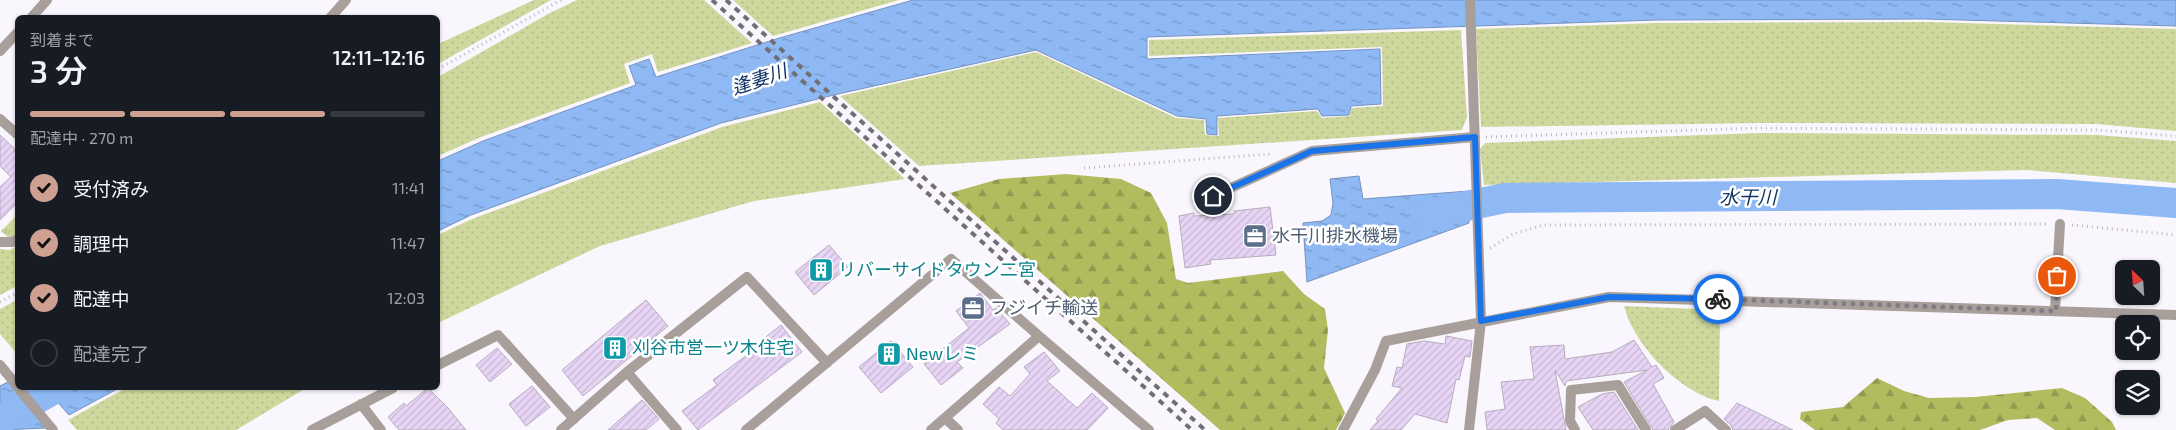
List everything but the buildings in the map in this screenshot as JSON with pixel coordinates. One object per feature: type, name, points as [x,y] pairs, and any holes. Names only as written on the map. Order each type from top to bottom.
[{"type":"street","points":[[34,15],[47,0]]},
{"type":"street","points":[[333,15],[346,0]]},
{"type":"street","points":[[1469,430],[1481,321],[1470,0]]},
{"type":"street","points":[[0,50],[15,35]]},
{"type":"street","points":[[0,119],[15,132]]},
{"type":"street","points":[[1213,196],[1312,151],[1475,137]]},
{"type":"street","points":[[2056,311],[2060,224]]},
{"type":"street","points":[[0,242],[15,240]]},
{"type":"street","points":[[746,430],[951,259],[1149,430]]},
{"type":"street","points":[[561,430],[628,372],[747,277],[827,363]]},
{"type":"street","points":[[1343,430],[1375,370],[1386,340],[1609,297],[2176,314]]},
{"type":"street","points":[[440,364],[498,335],[574,419]]},
{"type":"street","points":[[931,430],[1039,336]]},
{"type":"street","points":[[0,365],[15,383]]},
{"type":"street","points":[[628,372],[677,430]]},
{"type":"street","points":[[1575,430],[1570,421],[1571,390],[1618,385],[1646,430]]},
{"type":"street","points":[[20,390],[53,430]]},
{"type":"street","points":[[312,430],[389,390]]},
{"type":"street","points":[[361,404],[381,430]]},
{"type":"street","points":[[1675,430],[1705,411],[1726,430]]},
{"type":"street","points":[[945,418],[958,430]]},
{"type":"path","points":[[440,68],[560,0]]},
{"type":"path","points":[[1475,137],[1758,128],[2096,130],[2176,136]]},
{"type":"path","points":[[1084,168],[1272,154]]},
{"type":"path","points":[[1479,253],[1513,234],[1544,225],[2060,224],[2176,235]]},
{"type":"path","points":[[0,302],[15,294]]},
{"type":"green space","points":[[534,0],[551,0],[440,63],[440,43]]},
{"type":"green space","points":[[577,0],[704,0],[752,43],[658,72],[652,54],[624,64],[630,83],[481,137],[440,155],[440,76],[548,14]]},
{"type":"green space","points":[[733,0],[899,0],[773,36]]},
{"type":"green space","points":[[1926,22],[2176,29],[2176,131],[2096,124],[1759,123],[1481,127],[1476,29],[1656,23]]},
{"type":"green space","points":[[1461,30],[1467,117],[1462,130],[919,166],[840,96],[1036,52],[1176,118],[1204,120],[1205,135],[1219,136],[1218,118],[1317,111],[1322,118],[1350,116],[1351,108],[1383,106],[1382,47],[1149,56],[1149,40]]},
{"type":"green space","points":[[820,102],[905,179],[754,201],[600,246],[440,322],[440,234],[472,219],[722,127]]},
{"type":"green space","points":[[1759,133],[2097,135],[2176,141],[2176,183],[2027,170],[1484,185],[1480,149],[1485,143]]},
{"type":"green space","points":[[1066,174],[1121,179],[1151,193],[1167,223],[1176,279],[1188,283],[1283,271],[1304,294],[1325,309],[1328,330],[1324,368],[1345,413],[1336,430],[1220,430],[950,193],[999,179]]},
{"type":"green space","points":[[15,217],[15,236],[10,239],[1,231]]},
{"type":"green space","points":[[15,247],[15,287],[0,295],[0,249],[10,250]]},
{"type":"green space","points":[[15,301],[15,352],[0,334],[0,309]]},
{"type":"green space","points":[[1624,306],[1720,310],[1719,401],[1689,388],[1660,365],[1637,336]]},
{"type":"green space","points":[[1877,378],[1904,391],[1929,398],[1975,397],[2062,388],[2085,398],[2112,422],[2116,430],[2055,430],[2037,418],[2008,420],[1980,430],[1815,430],[1800,419],[1801,412],[1843,407]]},
{"type":"green space","points":[[122,390],[303,390],[236,430],[77,430],[68,420]]},
{"type":"water","points":[[913,0],[2176,0],[2176,26],[1925,19],[1657,20],[1147,37],[1147,59],[1380,49],[1381,104],[1351,106],[1349,115],[1322,116],[1318,109],[1217,116],[1217,135],[1207,134],[1206,119],[1177,116],[1036,50],[838,94],[721,123],[471,215],[440,230],[440,160],[483,141],[636,85],[629,66],[649,59],[656,77],[776,39]]},
{"type":"water","points":[[1359,176],[1363,199],[1469,191],[1469,223],[1307,282],[1303,223],[1322,221],[1331,215],[1333,203],[1330,179]]},
{"type":"water","points":[[8,382],[47,428],[0,430],[0,386]]},
{"type":"water","points":[[47,390],[115,390],[69,415]]},
{"type":"waterway","name":"水干川","points":[[1428,214],[1505,198],[2057,194],[2176,203]]},
{"type":"waterway","name":"逢妻川","points":[[0,420],[52,390]]},
{"type":"railway","points":[[712,0],[1192,430]]},
{"type":"railway","points":[[726,0],[1205,430]]},
{"type":"way so far","points":[[1718,299],[2056,311],[2057,276]]},
{"type":"place","name":"水干川排水機場","points":[[1255,236]]},
{"type":"place","name":"リバーサイドタウン二宮","points":[[821,270]]},
{"type":"place","name":"フジイチ輸送","points":[[973,308]]},
{"type":"place","name":"刈谷市営一ツ木住宅","points":[[615,348]]},
{"type":"place","name":"Newレミ","points":[[889,354]]},
{"type":"route","points":[[1213,196],[1312,151],[1475,137],[1481,321],[1609,297],[1718,299]]}]
